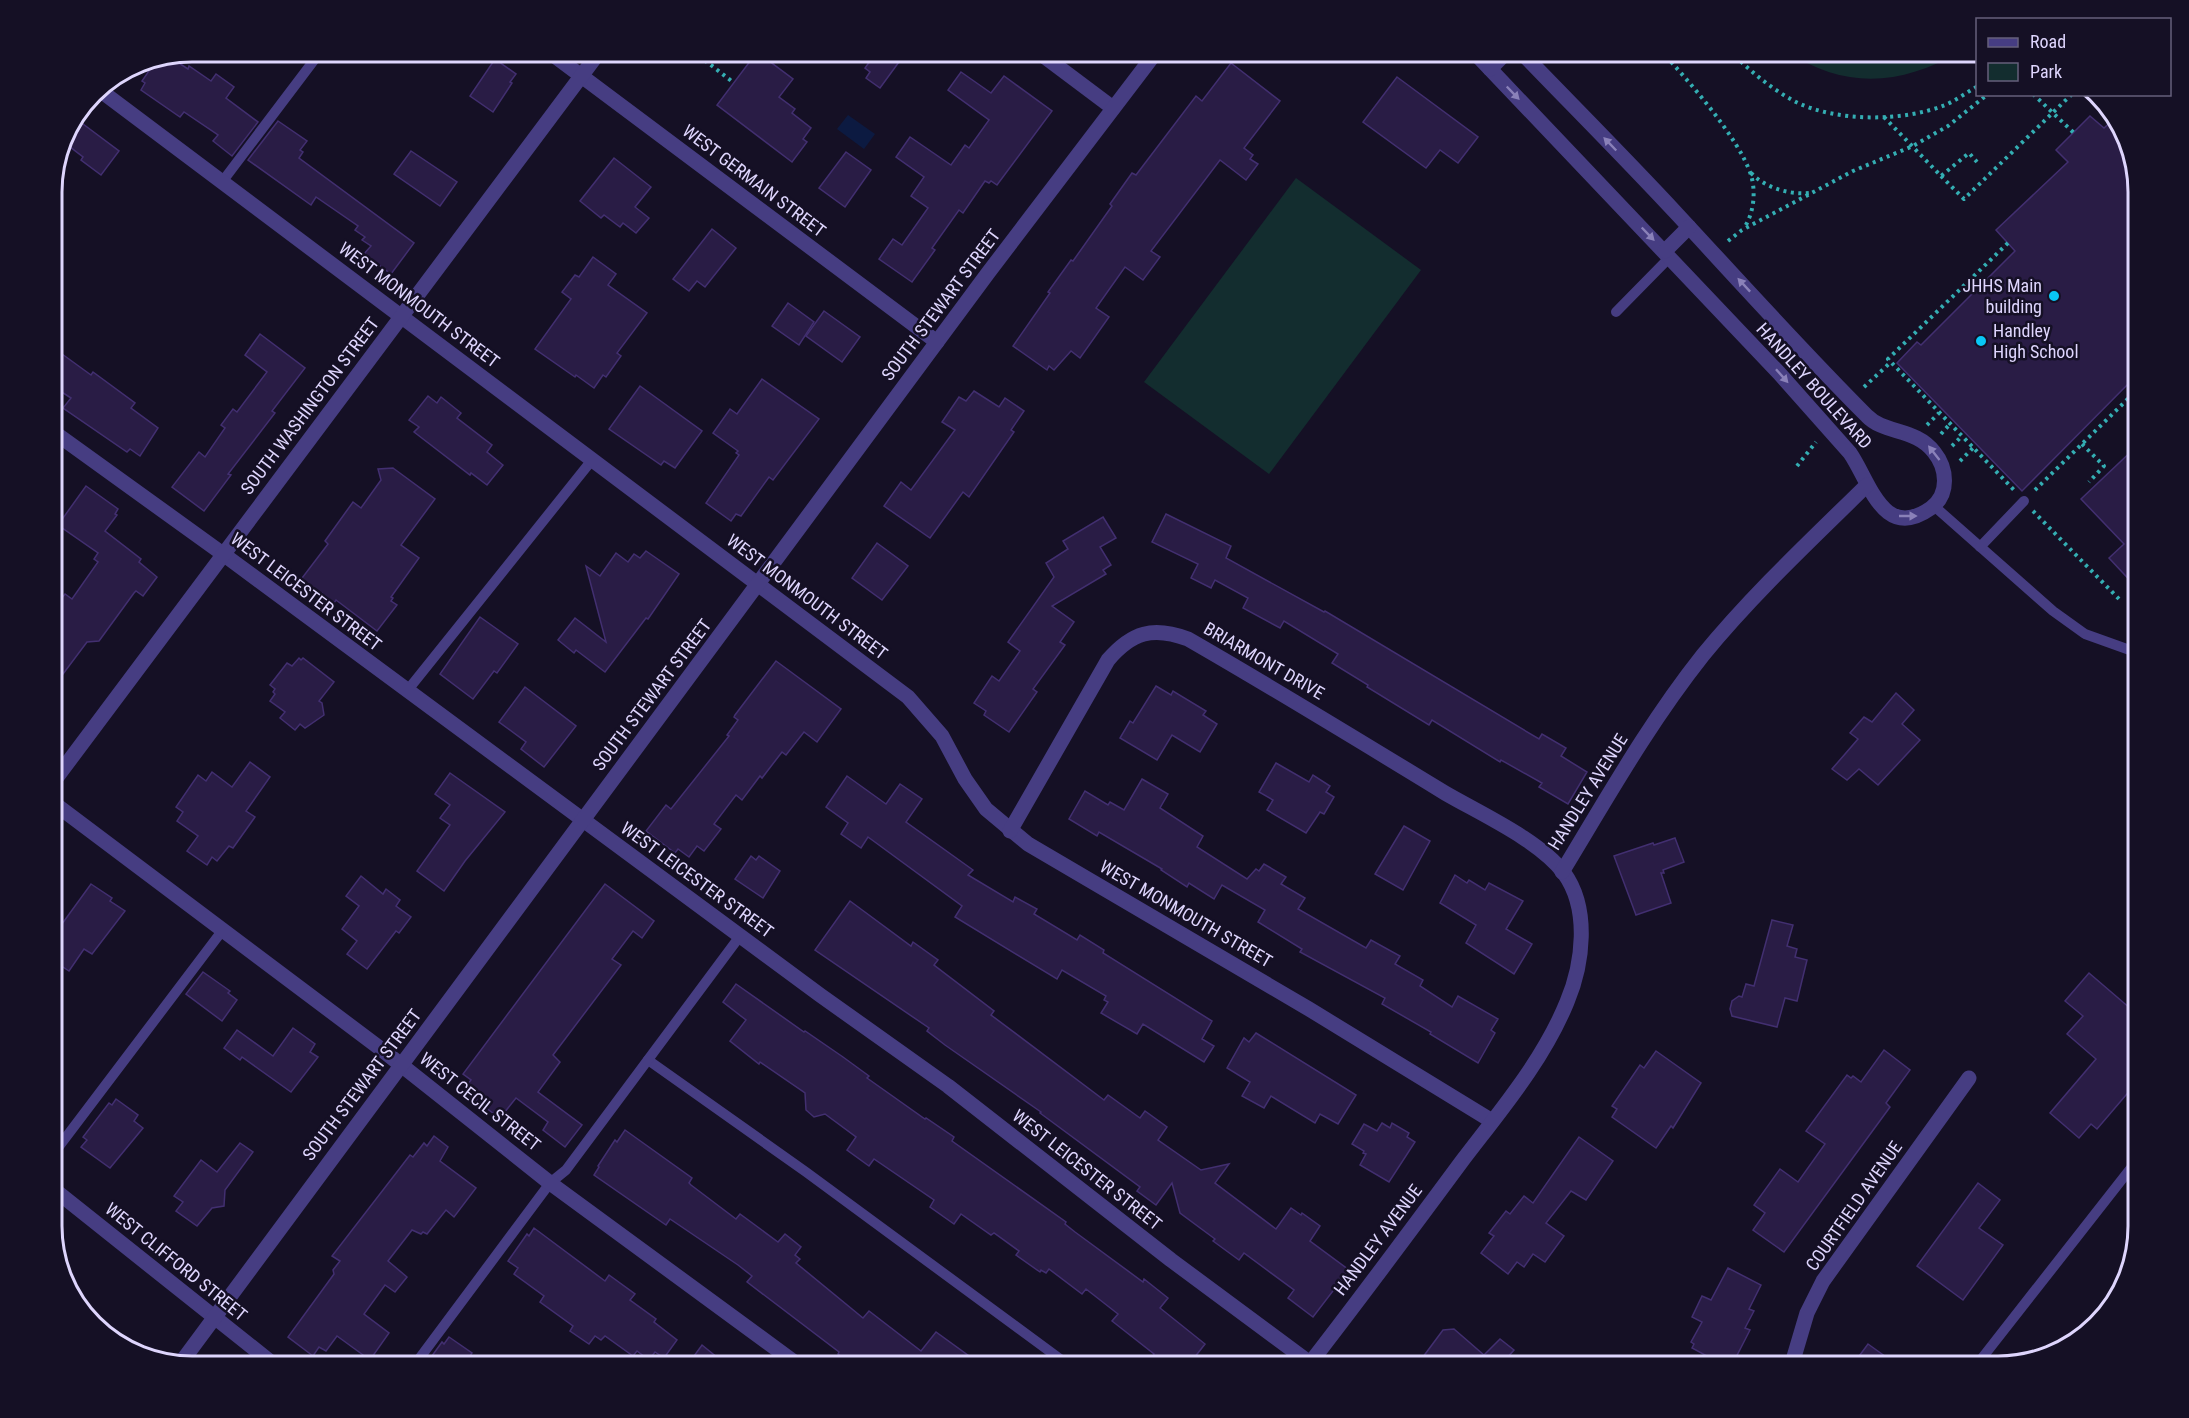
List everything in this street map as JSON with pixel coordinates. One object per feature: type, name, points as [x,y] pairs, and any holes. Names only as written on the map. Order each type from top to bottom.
[{"type":"street","name":"WEST GERMAIN STREET","points":[[563,62],[937,342]]},
{"type":"street","name":"SOUTH WASHINGTON STREET","points":[[62,770],[592,62]]},
{"type":"street","points":[[1052,62],[1113,108]]},
{"type":"street","name":"SOUTH STEWART STREET","points":[[186,1356],[937,342],[1149,62]]},
{"type":"street","name":"HANDLEY BOULEVARD","points":[[1483,62],[1779,373],[1850,453],[1860,467],[1874,498],[1893,515],[1905,519],[1916,518],[1934,506],[1943,492],[1945,478],[1942,465],[1933,450],[1920,439],[1869,419],[1531,62]]},
{"type":"street","points":[[1490,69],[1497,62]]},
{"type":"street","name":"WEST MONMOUTH STREET","points":[[106,94],[908,697],[942,736],[965,779],[986,809],[1010,831],[1028,844],[1309,1009],[1492,1121]]},
{"type":"street","points":[[1667,254],[1689,227]]},
{"type":"street","name":"WEST LEICESTER STREET","points":[[62,438],[224,554],[582,821],[948,1086],[1298,1356]]},
{"type":"street","name":"HANDLEY AVENUE","points":[[1318,1356],[1523,1080],[1551,1034],[1567,1003],[1576,974],[1581,944],[1576,901],[1562,872],[1649,730],[1702,656],[1742,610],[1867,485]]},
{"type":"street","name":"BRIARMONT DRIVE","points":[[1010,831],[1108,660],[1118,648],[1138,634],[1154,632],[1173,634],[1188,639],[1319,715],[1531,843],[1562,872]]},
{"type":"street","name":"WEST CECIL STREET","points":[[62,809],[402,1065],[550,1183],[786,1356]]},
{"type":"street","name":"COURTFIELD AVENUE","points":[[1794,1356],[1807,1313],[1823,1281],[1969,1078]]},
{"type":"street","name":"WEST CLIFFORD STREET","points":[[62,1195],[264,1356]]},
{"type":"lane","points":[[222,182],[313,62]]},
{"type":"lane","points":[[1616,312],[1667,254]]},
{"type":"lane","points":[[407,691],[592,460]]},
{"type":"lane","points":[[1980,547],[2024,501]]},
{"type":"lane","points":[[1934,506],[2053,611],[2085,634],[2128,649]]},
{"type":"lane","points":[[62,1142],[222,931]]},
{"type":"lane","points":[[421,1356],[550,1183],[566,1170],[740,936]]},
{"type":"lane","points":[[648,1060],[806,1172],[1056,1356]]},
{"type":"lane","points":[[1984,1356],[2128,1172]]},
{"type":"path","points":[[707,62],[734,83]]},
{"type":"path","points":[[1672,62],[1689,80],[1727,132],[1750,173],[1764,184],[1790,193],[1812,193]]},
{"type":"path","points":[[1741,62],[1774,88],[1797,102],[1827,112],[1860,117],[1908,114],[1946,105],[1976,87]]},
{"type":"path","points":[[1728,241],[1742,230],[1853,171],[1912,146],[1948,126],[1986,96]]},
{"type":"path","points":[[2034,96],[2074,133]]},
{"type":"path","points":[[1884,117],[1964,199],[2070,96]]},
{"type":"path","points":[[1941,176],[1969,153],[1977,162]]},
{"type":"path","points":[[1742,230],[1749,218],[1753,201],[1750,173]]},
{"type":"path","points":[[2008,243],[1888,359],[2024,501],[2128,399]]},
{"type":"path","points":[[1861,390],[1891,362]]},
{"type":"path","points":[[1926,427],[1939,413]]},
{"type":"path","points":[[1937,438],[1950,424]]},
{"type":"path","points":[[1948,450],[1962,436]]},
{"type":"path","points":[[1797,466],[1816,442]]},
{"type":"path","points":[[2082,444],[2104,466],[2089,482]]},
{"type":"path","points":[[1960,461],[1973,448]]},
{"type":"path","points":[[2047,525],[2119,599]]},
{"type":"green space","points":[[1805,62],[1941,62],[1895,77],[1873,79],[1851,77]]},
{"type":"green space","points":[[1296,178],[1421,270],[1269,474],[1144,382]]},
{"type":"water","points":[[848,115],[875,134],[864,149],[837,129]]},
{"type":"building","points":[[493,62],[499,62],[516,74],[493,112],[470,96]]},
{"type":"building","points":[[749,62],[770,62],[793,79],[779,97],[795,109],[792,113],[811,128],[803,139],[807,142],[792,162],[717,105]]},
{"type":"building","points":[[869,62],[899,62],[880,88],[866,78],[870,72],[865,68]]},
{"type":"building","points":[[178,63],[188,69],[189,66],[211,81],[216,74],[234,87],[226,98],[258,122],[232,156],[213,141],[218,135],[184,112],[180,117],[141,90],[145,83],[142,81],[151,68]]},
{"type":"building","points":[[1231,63],[1280,101],[1244,148],[1253,155],[1250,159],[1258,164],[1246,180],[1220,160],[1151,251],[1160,257],[1143,280],[1125,267],[1096,308],[1109,317],[1080,358],[1071,351],[1054,370],[1049,366],[1047,370],[1013,346],[1050,293],[1048,292],[1112,206],[1110,204],[1132,173],[1136,175],[1196,96],[1202,101]]},
{"type":"building","points":[[961,72],[991,93],[1004,76],[1052,111],[997,185],[991,181],[989,183],[985,181],[963,213],[959,210],[932,248],[935,250],[912,282],[879,259],[893,239],[902,245],[928,208],[911,196],[924,177],[896,157],[910,137],[951,165],[965,145],[969,148],[989,120],[948,90]]},
{"type":"building","points":[[1397,77],[1478,137],[1458,163],[1440,150],[1426,168],[1363,122]]},
{"type":"building","name":"JHHS Main building","points":[[2090,116],[2104,128],[2109,124],[2121,149],[2128,191],[2128,384],[2022,491],[1897,363],[1917,342],[1921,345],[2015,251],[1996,230],[2068,162],[2056,150]]},
{"type":"building","points":[[278,121],[307,141],[300,150],[303,152],[299,158],[414,243],[391,274],[364,254],[371,246],[362,240],[365,237],[355,230],[358,226],[316,197],[311,205],[248,160]]},
{"type":"building","points":[[81,123],[119,151],[101,175],[81,160],[83,157],[69,146]]},
{"type":"building","points":[[411,151],[457,182],[440,206],[394,174]]},
{"type":"building","points":[[846,152],[871,170],[845,207],[819,188]]},
{"type":"building","points":[[614,158],[651,187],[635,207],[649,218],[636,233],[623,223],[620,227],[604,215],[601,218],[580,201]]},
{"type":"building","points":[[712,229],[736,248],[705,287],[697,281],[689,291],[673,279]]},
{"type":"building","points":[[593,257],[616,274],[608,285],[647,313],[617,353],[621,356],[606,377],[603,375],[594,388],[535,349],[571,299],[562,292],[575,275],[579,277]]},
{"type":"building","points":[[788,303],[814,322],[799,345],[772,326]]},
{"type":"building","points":[[824,311],[860,337],[842,362],[806,336]]},
{"type":"building","points":[[260,334],[305,368],[272,411],[275,413],[228,474],[231,475],[204,511],[172,487],[199,452],[205,457],[225,428],[221,425],[233,409],[237,412],[267,372],[245,355]]},
{"type":"building","points":[[62,354],[91,375],[93,372],[135,403],[131,408],[158,428],[140,456],[130,449],[127,452],[63,408],[71,398],[62,392]]},
{"type":"building","points":[[762,379],[819,419],[773,480],[769,477],[741,516],[736,514],[731,521],[706,503],[739,455],[736,453],[738,451],[713,433],[730,409],[737,414]]},
{"type":"building","points":[[640,386],[702,431],[675,468],[664,461],[661,465],[609,429]]},
{"type":"building","points":[[974,391],[999,407],[1005,398],[1024,411],[1011,430],[1014,432],[969,497],[963,492],[930,538],[884,506],[901,482],[911,490],[955,430],[942,422],[959,397],[966,401]]},
{"type":"building","points":[[428,396],[437,403],[441,397],[461,413],[457,418],[492,445],[487,452],[503,465],[487,485],[471,473],[470,475],[414,432],[419,427],[409,420]]},
{"type":"building","points":[[2128,454],[2128,578],[2109,558],[2124,544],[2081,499]]},
{"type":"building","points":[[393,468],[435,499],[401,545],[419,558],[391,597],[393,598],[391,601],[397,605],[377,631],[336,600],[334,603],[322,593],[319,597],[299,582],[328,544],[325,541],[353,502],[361,508],[381,480],[378,469]]},
{"type":"building","points":[[86,486],[118,509],[115,514],[117,515],[105,531],[141,559],[139,562],[157,577],[143,596],[136,591],[134,593],[99,641],[87,642],[62,675],[62,598],[65,594],[72,599],[98,562],[94,559],[98,553],[62,528],[62,519]]},
{"type":"building","points":[[1166,514],[1231,546],[1226,558],[1325,611],[1539,739],[1542,734],[1566,748],[1561,756],[1587,772],[1568,804],[1539,787],[1542,783],[1501,760],[1500,762],[1432,720],[1429,725],[1367,687],[1368,685],[1332,663],[1338,654],[1284,621],[1280,628],[1243,608],[1248,598],[1215,580],[1211,588],[1191,578],[1198,564],[1152,542]]},
{"type":"building","points":[[1103,517],[1116,538],[1100,547],[1111,565],[1103,570],[1106,574],[1052,606],[1074,622],[1060,642],[1065,645],[1033,689],[1037,692],[1009,732],[984,715],[986,711],[974,703],[992,676],[999,681],[1020,651],[1008,642],[1054,577],[1046,563],[1068,549],[1063,541]]},
{"type":"building","points":[[877,543],[908,566],[882,600],[852,578]]},
{"type":"building","points":[[646,551],[679,574],[648,619],[646,618],[605,672],[576,650],[574,653],[558,640],[575,618],[606,642],[586,566],[600,576],[616,553],[628,562],[634,554],[640,558]]},
{"type":"building","points":[[480,617],[518,644],[497,673],[494,671],[473,699],[440,674]]},
{"type":"building","points":[[299,658],[301,660],[303,658],[334,682],[319,701],[322,703],[324,715],[305,728],[300,724],[295,730],[280,718],[285,712],[270,701],[275,694],[273,692],[275,689],[270,685],[287,663],[292,666]]},
{"type":"building","points":[[776,661],[841,709],[817,742],[804,732],[786,755],[782,752],[762,778],[760,776],[742,800],[736,795],[714,824],[721,829],[704,851],[697,846],[689,857],[678,849],[675,853],[646,831],[666,805],[671,809],[729,736],[727,735],[738,720],[734,717],[735,715]]},
{"type":"building","points":[[1156,686],[1171,695],[1173,691],[1206,711],[1203,715],[1217,724],[1200,752],[1172,735],[1157,760],[1120,738],[1130,721],[1133,723]]},
{"type":"building","points":[[525,687],[576,726],[544,767],[521,749],[526,742],[499,722]]},
{"type":"building","points":[[1896,693],[1914,710],[1902,724],[1920,740],[1878,785],[1859,769],[1847,780],[1832,769],[1858,739],[1850,733],[1864,717],[1872,722]]},
{"type":"building","points":[[250,762],[270,777],[246,811],[255,817],[233,848],[229,846],[217,861],[212,857],[207,865],[187,851],[198,836],[177,821],[183,812],[176,807],[198,775],[206,781],[212,772],[232,787]]},
{"type":"building","points":[[1276,763],[1309,782],[1313,775],[1330,786],[1326,792],[1334,797],[1324,814],[1320,812],[1306,833],[1267,810],[1273,800],[1259,792]]},
{"type":"building","points":[[450,773],[505,812],[444,891],[417,871],[450,825],[440,818],[450,805],[435,794]]},
{"type":"building","points":[[847,776],[886,804],[900,784],[922,799],[906,822],[973,870],[968,875],[1013,902],[1015,897],[1037,909],[1034,914],[1077,940],[1080,935],[1104,950],[1103,953],[1212,1021],[1202,1039],[1214,1046],[1204,1062],[1143,1024],[1137,1034],[1101,1013],[1108,1002],[1104,1000],[1106,996],[1062,970],[1057,979],[955,917],[962,906],[868,837],[861,848],[841,834],[848,823],[826,807]]},
{"type":"building","points":[[1142,779],[1168,794],[1160,808],[1203,836],[1197,847],[1247,879],[1256,869],[1259,871],[1264,864],[1286,877],[1281,884],[1305,898],[1298,909],[1366,948],[1371,940],[1400,956],[1395,964],[1423,980],[1420,986],[1452,1007],[1458,996],[1498,1019],[1491,1030],[1495,1033],[1478,1063],[1430,1034],[1431,1032],[1382,1004],[1385,998],[1300,952],[1302,949],[1258,922],[1265,910],[1222,885],[1214,899],[1189,883],[1187,887],[1162,869],[1099,832],[1097,836],[1069,819],[1085,791],[1108,805],[1110,802],[1124,810]]},
{"type":"building","points":[[1404,826],[1430,841],[1403,890],[1375,874]]},
{"type":"building","points":[[1675,838],[1684,862],[1663,870],[1664,873],[1661,873],[1671,903],[1636,915],[1614,856]]},
{"type":"building","points":[[751,856],[756,860],[759,856],[780,871],[763,898],[735,879]]},
{"type":"building","points":[[1455,875],[1485,890],[1489,883],[1523,901],[1506,929],[1532,944],[1514,974],[1466,943],[1476,925],[1440,903]]},
{"type":"building","points":[[361,876],[383,894],[386,889],[400,900],[396,906],[411,917],[399,933],[396,931],[367,969],[347,954],[357,941],[342,929],[359,906],[346,896]]},
{"type":"building","points":[[91,884],[112,898],[110,901],[125,911],[92,954],[84,949],[69,971],[62,966],[62,924]]},
{"type":"building","points":[[605,884],[654,921],[642,938],[633,931],[612,959],[621,965],[553,1055],[560,1062],[538,1092],[582,1125],[565,1147],[543,1130],[548,1122],[516,1098],[498,1117],[463,1090],[471,1080],[463,1074]]},
{"type":"building","points":[[850,901],[911,946],[913,942],[938,960],[934,965],[994,1011],[991,1015],[1104,1100],[1108,1095],[1140,1118],[1145,1111],[1167,1127],[1158,1140],[1201,1170],[1229,1164],[1215,1183],[1276,1229],[1291,1208],[1320,1226],[1310,1241],[1349,1270],[1313,1317],[1288,1298],[1294,1290],[1244,1253],[1239,1260],[1180,1213],[1172,1183],[1156,1205],[1137,1191],[1140,1187],[1041,1112],[945,1045],[927,1031],[929,1028],[815,950]]},
{"type":"building","points":[[1772,920],[1793,925],[1787,946],[1797,949],[1795,957],[1807,960],[1797,1001],[1785,998],[1777,1027],[1732,1016],[1730,1009],[1732,1001],[1739,996],[1742,997],[1746,984],[1754,986]]},
{"type":"building","points":[[203,972],[230,991],[228,993],[237,1000],[222,1021],[186,994]]},
{"type":"building","points":[[2089,973],[2128,1006],[2128,1093],[2097,1129],[2091,1124],[2079,1138],[2050,1113],[2096,1059],[2067,1034],[2083,1016],[2065,1001]]},
{"type":"building","points":[[736,984],[843,1057],[869,1076],[867,1078],[954,1137],[952,1141],[1168,1298],[1160,1308],[1205,1344],[1196,1356],[1153,1356],[1154,1354],[1112,1321],[1118,1314],[1086,1289],[1082,1294],[1049,1269],[1046,1273],[1041,1270],[1040,1272],[1016,1255],[1019,1251],[961,1214],[954,1224],[930,1207],[934,1200],[874,1159],[869,1166],[847,1150],[856,1137],[825,1114],[814,1117],[806,1110],[805,1093],[760,1062],[759,1064],[730,1041],[746,1020],[723,1002]]},
{"type":"building","points":[[293,1028],[315,1044],[310,1052],[318,1057],[291,1092],[242,1057],[240,1060],[224,1048],[237,1030],[273,1056]]},
{"type":"building","points":[[1256,1033],[1356,1095],[1338,1124],[1320,1114],[1315,1123],[1271,1096],[1264,1108],[1242,1096],[1250,1082],[1227,1068],[1244,1038],[1249,1042]]},
{"type":"building","points":[[1884,1050],[1910,1070],[1886,1103],[1890,1107],[1784,1252],[1753,1230],[1765,1213],[1754,1205],[1780,1169],[1798,1182],[1825,1144],[1806,1131],[1847,1075],[1861,1082]]},
{"type":"building","points":[[1656,1051],[1701,1083],[1673,1128],[1671,1126],[1656,1148],[1612,1117],[1617,1109],[1612,1106],[1640,1065],[1644,1068]]},
{"type":"building","points":[[116,1099],[138,1115],[134,1121],[143,1128],[110,1168],[81,1147],[87,1140],[83,1137],[109,1103],[112,1105]]},
{"type":"building","points":[[1382,1123],[1390,1128],[1392,1123],[1409,1133],[1407,1137],[1415,1142],[1389,1182],[1360,1165],[1366,1154],[1352,1144],[1364,1124],[1377,1131]]},
{"type":"building","points":[[625,1130],[692,1178],[689,1183],[691,1185],[736,1219],[740,1214],[778,1242],[785,1234],[801,1247],[795,1255],[800,1259],[796,1263],[863,1318],[869,1311],[921,1351],[936,1332],[969,1356],[841,1356],[839,1352],[747,1282],[752,1276],[738,1265],[670,1219],[666,1225],[594,1175],[615,1140],[617,1142]]},
{"type":"building","points":[[434,1136],[448,1147],[440,1161],[476,1188],[454,1217],[446,1210],[427,1234],[412,1230],[388,1261],[407,1277],[395,1292],[385,1285],[364,1314],[389,1333],[373,1356],[364,1356],[337,1336],[326,1351],[319,1347],[313,1356],[288,1337],[334,1274],[333,1270],[340,1261],[332,1256],[410,1155],[413,1157],[424,1143],[427,1146]]},
{"type":"building","points":[[1579,1137],[1613,1161],[1586,1200],[1571,1191],[1546,1223],[1564,1236],[1545,1262],[1533,1254],[1524,1267],[1517,1262],[1508,1274],[1481,1253],[1494,1236],[1489,1233],[1506,1211],[1510,1214],[1524,1196],[1533,1203]]},
{"type":"building","points":[[240,1143],[253,1152],[225,1190],[224,1206],[212,1208],[197,1226],[176,1211],[183,1202],[174,1196],[201,1160],[217,1172]]},
{"type":"building","points":[[1978,1183],[2000,1200],[1979,1228],[2003,1245],[1963,1300],[1917,1266]]},
{"type":"building","points":[[534,1228],[605,1281],[609,1275],[635,1294],[630,1300],[656,1319],[654,1322],[677,1340],[665,1356],[655,1352],[652,1356],[644,1356],[637,1351],[633,1356],[605,1336],[601,1340],[595,1336],[589,1344],[570,1331],[573,1326],[540,1302],[544,1296],[514,1274],[518,1268],[508,1261],[527,1234],[529,1236]]},
{"type":"building","points":[[1728,1268],[1761,1285],[1749,1309],[1754,1311],[1745,1328],[1750,1330],[1737,1356],[1707,1356],[1692,1348],[1694,1344],[1691,1342],[1702,1322],[1692,1317],[1702,1296],[1711,1300]]},
{"type":"building","points":[[1454,1329],[1484,1355],[1500,1339],[1514,1350],[1509,1356],[1424,1356],[1443,1330]]},
{"type":"building","points":[[449,1337],[472,1353],[470,1356],[432,1356],[442,1342],[444,1344]]},
{"type":"building","points":[[1868,1344],[1885,1356],[1859,1356]]},
{"type":"building","points":[[702,1345],[716,1356],[694,1356]]},
{"type":"place","name":"JHHS Main building","points":[[2054,296]]},
{"type":"place","name":"Handley High School","points":[[1981,341]]}]
